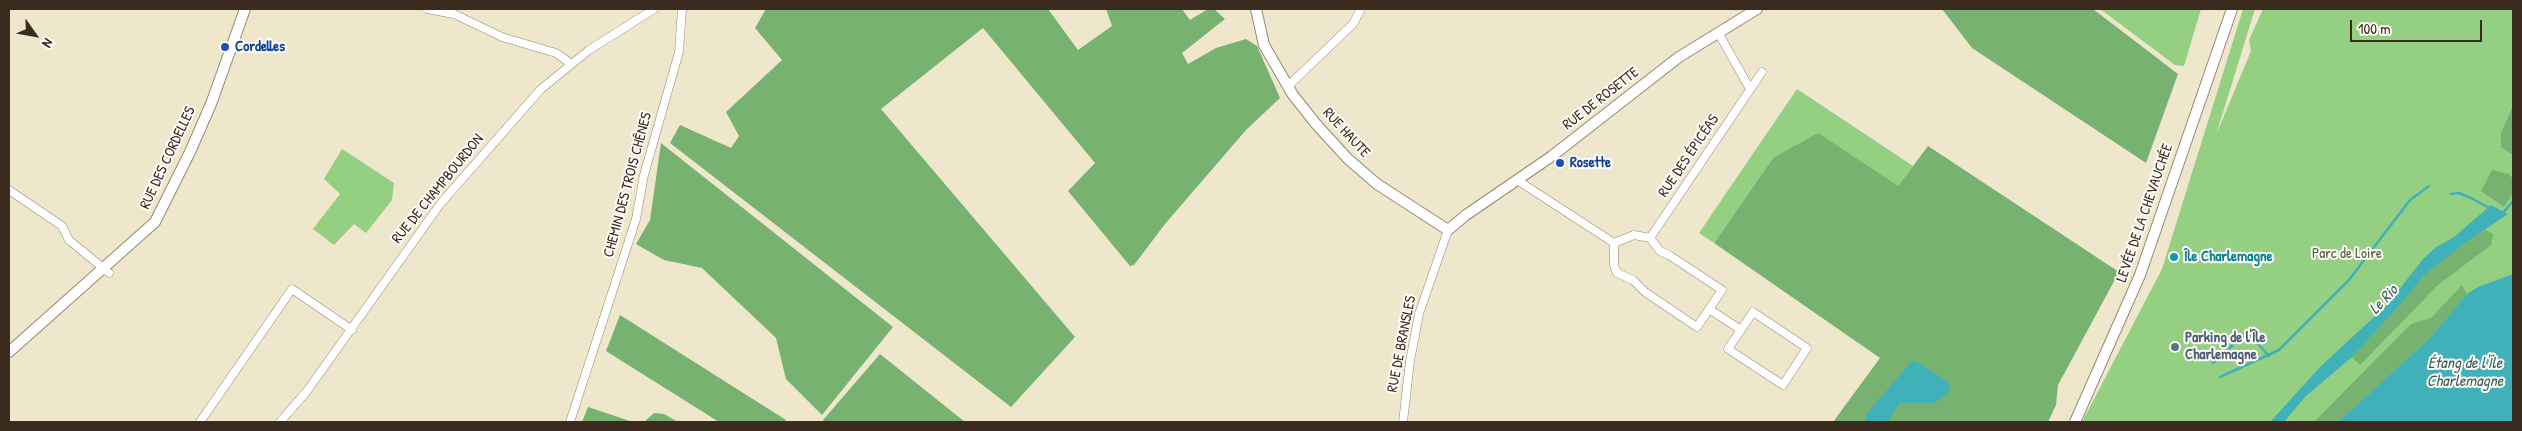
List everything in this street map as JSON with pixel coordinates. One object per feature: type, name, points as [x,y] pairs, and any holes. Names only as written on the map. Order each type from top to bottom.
[{"type":"street","name":"RUE DES CORDELLES","points":[[9,352],[107,270],[146,232],[161,213],[211,104],[245,9]]},
{"type":"street","points":[[427,9],[454,14],[502,37],[556,53],[570,63]]},
{"type":"street","name":"RUE DE CHAMPBOURDON","points":[[280,422],[307,391],[352,330],[401,256],[441,202],[541,89],[570,63],[654,9]]},
{"type":"street","name":"CHEMIN DES TROIS CHÊNES","points":[[570,422],[636,219],[644,175],[679,52],[682,9]]},
{"type":"street","name":"RUE HAUTE","points":[[1256,9],[1264,45],[1288,87],[1316,124],[1348,159],[1377,184],[1448,230]]},
{"type":"street","points":[[1288,87],[1353,24],[1361,9]]},
{"type":"street","name":"RUE DE ROSETTE","points":[[1448,230],[1466,215],[1552,156],[1679,57],[1757,9]]},
{"type":"street","name":"LEVÉE DE LA CHEVAUCHÉE","points":[[2075,422],[2140,275],[2232,9]]},
{"type":"street","points":[[1719,34],[1750,89]]},
{"type":"street","name":"RUE DES ÉPICÉAS","points":[[1650,238],[1762,72]]},
{"type":"street","points":[[1518,180],[1614,242]]},
{"type":"street","points":[[9,190],[62,226],[69,240],[107,270]]},
{"type":"street","name":"RUE DE BRANSLES","points":[[1403,422],[1410,361],[1419,314],[1448,230]]},
{"type":"street","points":[[1634,235],[1650,238],[1660,252],[1669,255],[1722,290],[1697,327],[1645,292],[1633,280],[1617,273],[1614,266],[1614,242],[1634,235]]},
{"type":"street","points":[[200,422],[292,289],[352,330]]},
{"type":"street","points":[[1709,309],[1741,330]]},
{"type":"street","points":[[1752,312],[1807,348],[1783,385],[1728,349],[1741,330],[1752,312]]},
{"type":"green space","points":[[766,9],[1048,9],[1078,50],[1112,26],[1106,9],[1182,9],[1190,20],[1208,9],[1214,9],[1225,19],[1182,53],[1188,64],[1216,48],[1246,39],[1257,46],[1280,98],[1246,130],[1165,224],[1134,265],[1130,266],[1068,191],[1095,163],[983,28],[881,109],[1075,337],[1011,407],[670,143],[680,125],[731,148],[739,136],[726,112],[782,60],[755,28]]},
{"type":"green space","points":[[1942,9],[2093,9],[2178,74],[2146,163],[1972,48]]},
{"type":"green space","points":[[2100,9],[2201,9],[2184,66],[2175,65]]},
{"type":"green space","name":"Parc de Loire","points":[[2243,9],[2255,9],[2216,135],[2251,51],[2249,40],[2263,9],[2513,9],[2513,422],[2082,422],[2162,269]]},
{"type":"green space","points":[[1797,89],[1913,166],[1898,186],[1773,158],[1714,243],[1699,233]]},
{"type":"green space","points":[[2513,106],[2513,155],[2501,147],[2501,133]]},
{"type":"green space","points":[[1818,133],[1898,186],[1928,146],[2119,272],[2058,385],[2056,405],[2048,422],[1833,422],[1880,358],[1714,243],[1773,158]]},
{"type":"green space","points":[[661,143],[893,327],[822,415],[786,379],[776,338],[702,268],[664,260],[636,244],[650,220]]},
{"type":"green space","points":[[342,149],[394,183],[392,200],[366,233],[354,224],[334,245],[313,229],[340,194],[324,179]]},
{"type":"green space","points":[[2492,170],[2509,174],[2513,179],[2513,193],[2504,207],[2481,191]]},
{"type":"green space","points":[[2485,230],[2493,234],[2491,245],[2438,285],[2360,365],[2352,357],[2408,296],[2423,276],[2442,259]]},
{"type":"green space","points":[[2462,285],[2467,294],[2429,339],[2338,422],[2314,422],[2411,324],[2431,318]]},
{"type":"green space","points":[[620,315],[786,420],[784,422],[719,422],[606,351]]},
{"type":"green space","points":[[880,354],[965,422],[825,422],[823,420]]},
{"type":"green space","points":[[588,407],[633,422],[582,422]]},
{"type":"green space","points":[[654,413],[664,414],[678,422],[644,422]]},
{"type":"water","points":[[2491,205],[2508,214],[2461,246],[2423,276],[2408,296],[2352,357],[2306,396],[2284,422],[2270,422],[2321,366],[2387,305],[2423,259],[2436,247],[2454,237]]},
{"type":"water","name":"Étang de l'Île Charlemagne","points":[[2513,274],[2513,422],[2338,422],[2429,339],[2467,294],[2478,287]]},
{"type":"water","points":[[1912,361],[1917,362],[1948,382],[1950,391],[1935,403],[1900,403],[1887,422],[1864,422],[1869,411]]},
{"type":"waterway","points":[[2220,377],[2279,350],[2349,280],[2410,200],[2429,186]]},
{"type":"waterway","points":[[2451,194],[2459,193],[2491,209]]},
{"type":"waterway","name":"Le Rio","points":[[2503,213],[2513,201]]},
{"type":"waterway","points":[[2213,363],[2246,333],[2255,340]]},
{"type":"waterway","points":[[2258,344],[2269,356]]},
{"type":"place","name":"Cordelles","points":[[225,47]]},
{"type":"place","name":"Rosette","points":[[1560,163]]},
{"type":"place","name":"Île Charlemagne","points":[[2174,257]]},
{"type":"place","name":"Parking de l'Île Charlemagne","points":[[2175,347]]}]
